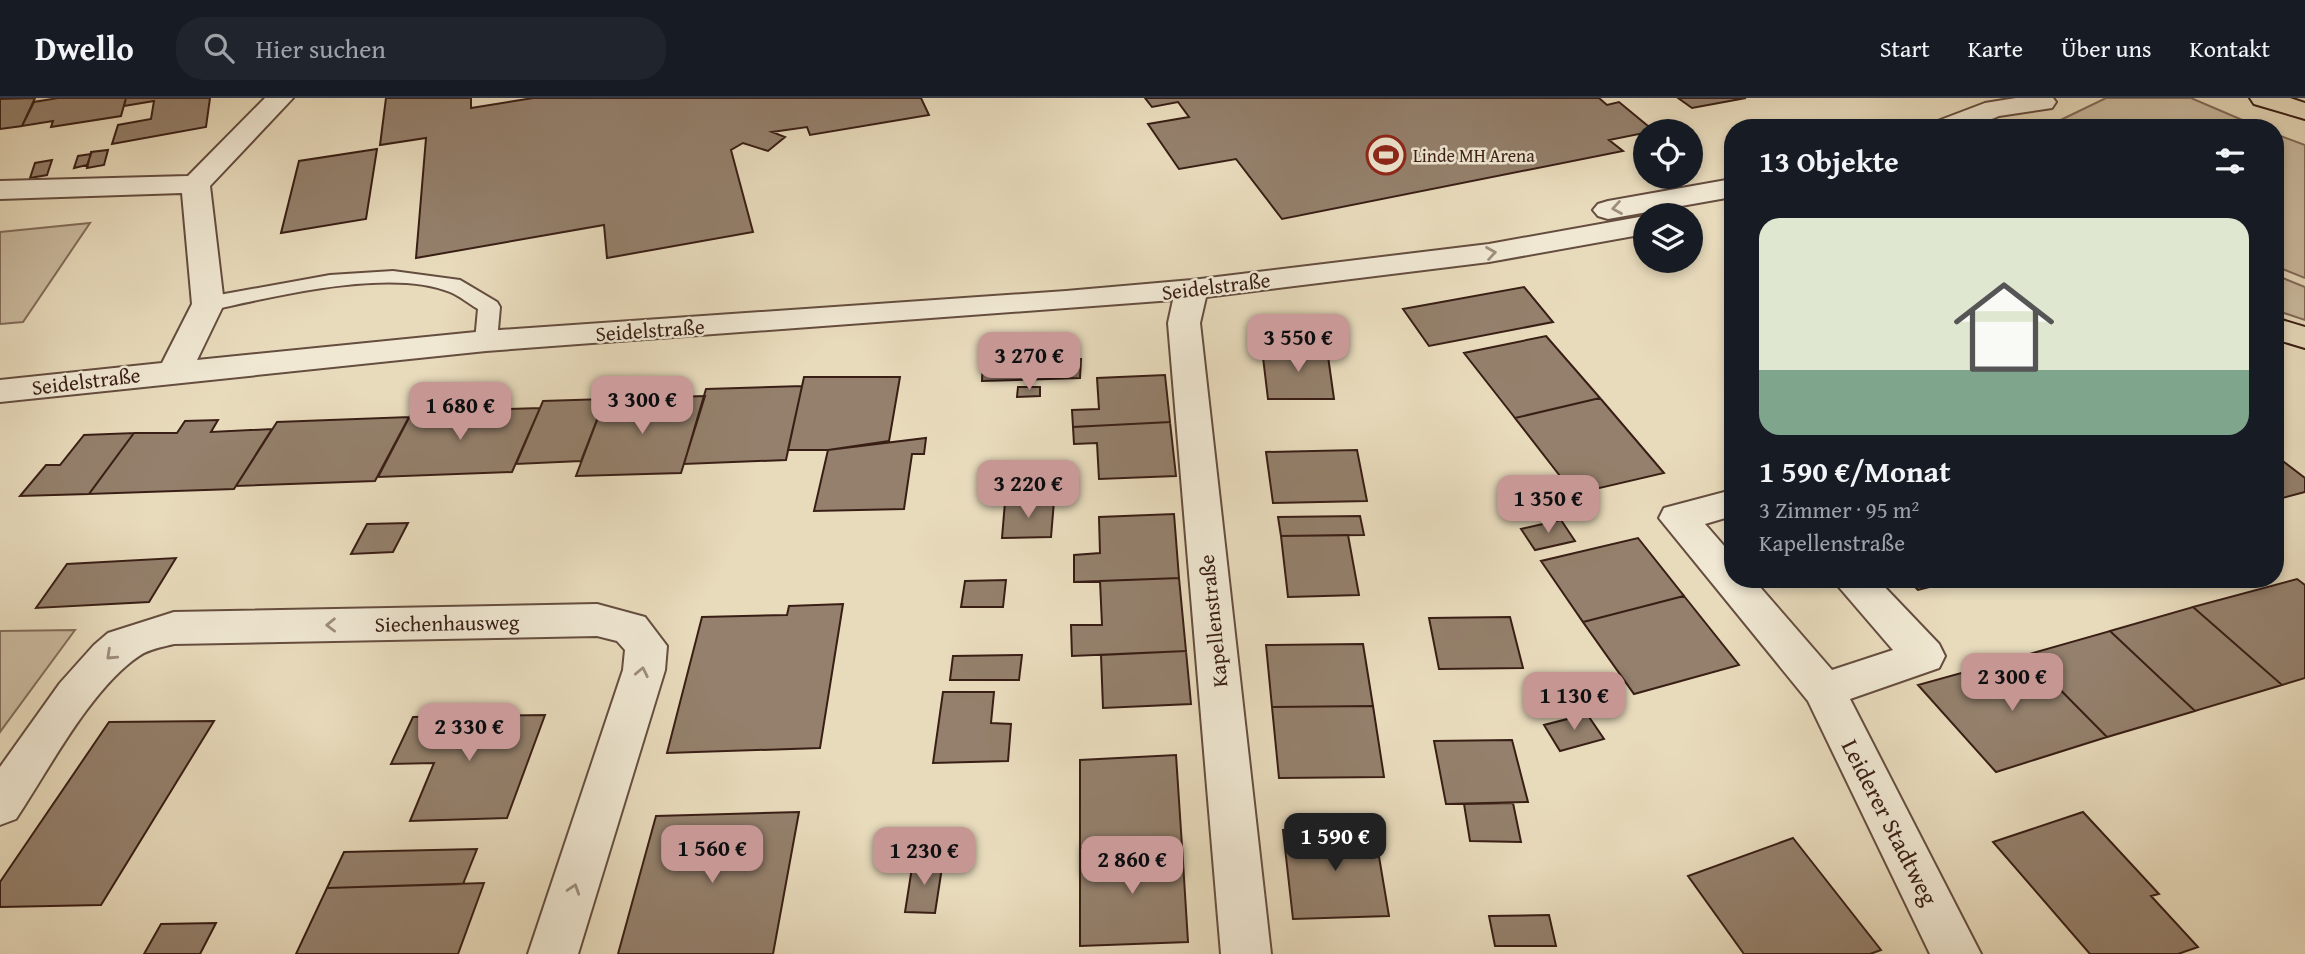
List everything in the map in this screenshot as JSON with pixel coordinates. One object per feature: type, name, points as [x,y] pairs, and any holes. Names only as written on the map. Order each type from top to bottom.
[{"type":"highway","points":[[2263,98],[2305,111]]},
{"type":"highway","points":[[2284,331],[2305,338]]},
{"type":"street","points":[[0,190],[196,184],[280,98]]},
{"type":"street","points":[[1968,119],[1994,109],[2046,100]]},
{"type":"street","points":[[2015,119],[2046,100]]},
{"type":"street","points":[[175,371],[208,304],[196,184]]},
{"type":"street","name":"Seidelstraße","points":[[1301,275],[1472,234],[1724,189]]},
{"type":"street","points":[[1703,214],[1724,210]]},
{"type":"street","name":"Seidelstraße","points":[[0,391],[486,341],[1052,302],[1192,289],[1489,253],[1633,227]]},
{"type":"street","name":"Kapellenstraße","points":[[1192,289],[1184,323],[1246,954]]},
{"type":"street","name":"Leiderer Stadtweg","points":[[1724,505],[1678,518],[1724,572]]},
{"type":"street","name":"Leiderer Stadtweg","points":[[1737,588],[1824,690],[1956,954]]},
{"type":"street","points":[[1824,690],[1924,656],[1860,588]]},
{"type":"street","name":"Siechenhausweg","points":[[0,805],[96,670],[121,646],[147,633],[174,628],[597,620],[630,628],[646,646],[644,670],[553,954]]},
{"type":"lane","points":[[208,304],[306,284],[399,278],[454,285],[489,307],[486,341]]},
{"type":"shaded area","points":[[2106,98],[2191,98],[2240,119],[2063,119]]},
{"type":"shaded area","points":[[2284,137],[2305,145],[2305,278],[2284,270]]},
{"type":"shaded area","points":[[90,223],[23,322],[0,324],[0,232]]},
{"type":"shaded area","points":[[2284,279],[2305,287],[2305,320],[2284,313]]},
{"type":"shaded area","points":[[75,630],[0,732],[0,631]]},
{"type":"building","points":[[35,98],[22,126],[0,129],[0,99]]},
{"type":"building","points":[[58,98],[126,98],[121,116],[51,127],[53,121],[22,126],[34,102]]},
{"type":"building","points":[[126,98],[210,98],[206,127],[112,144],[118,125],[151,119],[154,101],[124,106]]},
{"type":"building","points":[[386,98],[471,98],[471,108],[533,98],[921,98],[929,115],[810,135],[807,127],[772,132],[785,137],[768,151],[743,143],[731,150],[753,232],[607,258],[604,225],[416,258],[426,138],[380,145]]},
{"type":"building","name":"Linde MH Arena","points":[[1145,98],[1599,98],[1607,105],[1619,102],[1640,119],[1633,119],[1633,135],[1609,140],[1623,151],[1282,219],[1236,159],[1179,169],[1148,124],[1189,117],[1178,102],[1152,107]]},
{"type":"building","points":[[1678,98],[1746,98],[1692,108]]},
{"type":"building","points":[[377,149],[366,219],[281,233],[299,161]]},
{"type":"building","points":[[108,150],[104,165],[87,168],[91,152]]},
{"type":"building","points":[[91,154],[87,165],[74,168],[78,156]]},
{"type":"building","points":[[52,160],[47,175],[30,178],[35,163]]},
{"type":"building","points":[[1524,287],[1553,322],[1429,346],[1403,309]]},
{"type":"building","points":[[1546,336],[1600,398],[1515,418],[1464,353]]},
{"type":"building","points":[[1262,349],[1327,349],[1334,399],[1268,399]]},
{"type":"building","points":[[1081,359],[1080,378],[982,381],[983,361]]},
{"type":"building","points":[[1165,375],[1170,422],[1073,427],[1072,410],[1099,409],[1097,378]]},
{"type":"building","points":[[804,377],[900,377],[889,441],[828,450],[788,450]]},
{"type":"building","points":[[802,386],[786,460],[684,464],[706,389]]},
{"type":"building","points":[[1018,387],[1040,387],[1040,396],[1017,397]]},
{"type":"building","points":[[705,396],[681,473],[576,476],[605,399]]},
{"type":"building","points":[[1600,398],[1664,473],[1574,494],[1515,418]]},
{"type":"building","points":[[605,399],[581,461],[516,464],[543,401]]},
{"type":"building","points":[[540,408],[512,472],[378,477],[412,412]]},
{"type":"building","points":[[409,417],[375,481],[236,486],[277,422]]},
{"type":"building","points":[[218,420],[211,432],[272,429],[234,489],[89,494],[134,433],[177,433],[185,421]]},
{"type":"building","points":[[1170,422],[1176,476],[1099,479],[1097,443],[1074,444],[1073,427]]},
{"type":"building","points":[[134,433],[89,494],[20,496],[46,465],[60,465],[84,435]]},
{"type":"building","points":[[926,438],[924,454],[912,454],[904,509],[814,511],[828,450]]},
{"type":"building","points":[[1357,450],[1367,501],[1273,503],[1266,452]]},
{"type":"building","points":[[2284,462],[2305,478],[2305,492],[2284,498]]},
{"type":"building","points":[[1054,501],[1051,537],[1002,538],[1005,502]]},
{"type":"building","points":[[1174,514],[1179,578],[1074,582],[1074,555],[1100,553],[1099,517]]},
{"type":"building","points":[[1360,516],[1364,535],[1281,536],[1278,517]]},
{"type":"building","points":[[1561,520],[1575,541],[1535,550],[1521,529]]},
{"type":"building","points":[[408,523],[393,552],[351,554],[367,524]]},
{"type":"building","points":[[1348,535],[1359,595],[1288,597],[1281,536]]},
{"type":"building","points":[[1638,538],[1684,596],[1583,622],[1541,561]]},
{"type":"building","points":[[176,558],[149,602],[36,608],[67,564]]},
{"type":"building","points":[[1179,578],[1186,651],[1072,656],[1071,625],[1102,625],[1100,581]]},
{"type":"building","points":[[2297,579],[2305,585],[2305,678],[2282,685],[2193,607],[2264,588],[2284,588],[2284,582]]},
{"type":"building","points":[[1006,580],[1003,607],[961,607],[965,581]]},
{"type":"building","points":[[1684,596],[1739,665],[1634,694],[1583,622]]},
{"type":"building","points":[[843,604],[820,748],[667,753],[702,617],[787,615],[789,606]]},
{"type":"building","points":[[2193,607],[2282,685],[2195,711],[2110,631]]},
{"type":"building","points":[[1510,617],[1523,668],[1439,669],[1429,618]]},
{"type":"building","points":[[2110,631],[2195,711],[2107,737],[2026,655]]},
{"type":"building","points":[[1363,644],[1373,706],[1272,707],[1266,645]]},
{"type":"building","points":[[1186,651],[1191,704],[1103,708],[1101,655]]},
{"type":"building","points":[[1022,655],[1019,680],[950,680],[953,656]]},
{"type":"building","points":[[2026,655],[2107,737],[1996,772],[1918,685]]},
{"type":"building","points":[[943,692],[994,692],[991,723],[1011,724],[1008,761],[933,763]]},
{"type":"building","points":[[1373,706],[1384,777],[1279,778],[1272,707]]},
{"type":"building","points":[[1587,714],[1604,739],[1560,751],[1544,725]]},
{"type":"building","points":[[545,715],[507,818],[410,821],[434,763],[391,764],[413,717]]},
{"type":"building","points":[[214,721],[101,905],[0,907],[0,882],[109,722]]},
{"type":"building","points":[[1512,740],[1528,802],[1446,804],[1434,741]]},
{"type":"building","points":[[1176,755],[1182,846],[1080,848],[1080,760]]},
{"type":"building","points":[[1513,803],[1521,842],[1470,841],[1464,804]]},
{"type":"building","points":[[799,812],[773,954],[618,954],[656,816]]},
{"type":"building","points":[[2083,812],[2159,894],[2151,896],[2198,947],[2178,954],[2090,954],[1993,842]]},
{"type":"building","points":[[1374,827],[1389,916],[1293,919],[1283,830]]},
{"type":"building","points":[[1793,838],[1881,950],[1870,954],[1744,954],[1688,876]]},
{"type":"building","points":[[1182,846],[1188,942],[1080,946],[1080,848]]},
{"type":"building","points":[[477,849],[463,884],[327,888],[344,852]]},
{"type":"building","points":[[913,861],[943,861],[935,913],[905,912]]},
{"type":"building","points":[[484,883],[458,954],[296,954],[327,888]]},
{"type":"building","points":[[1549,915],[1556,946],[1495,946],[1489,916]]},
{"type":"building","points":[[216,923],[200,954],[144,954],[161,924]]},
{"type":"place","name":"Linde MH Arena","points":[[1386,155]]}]
